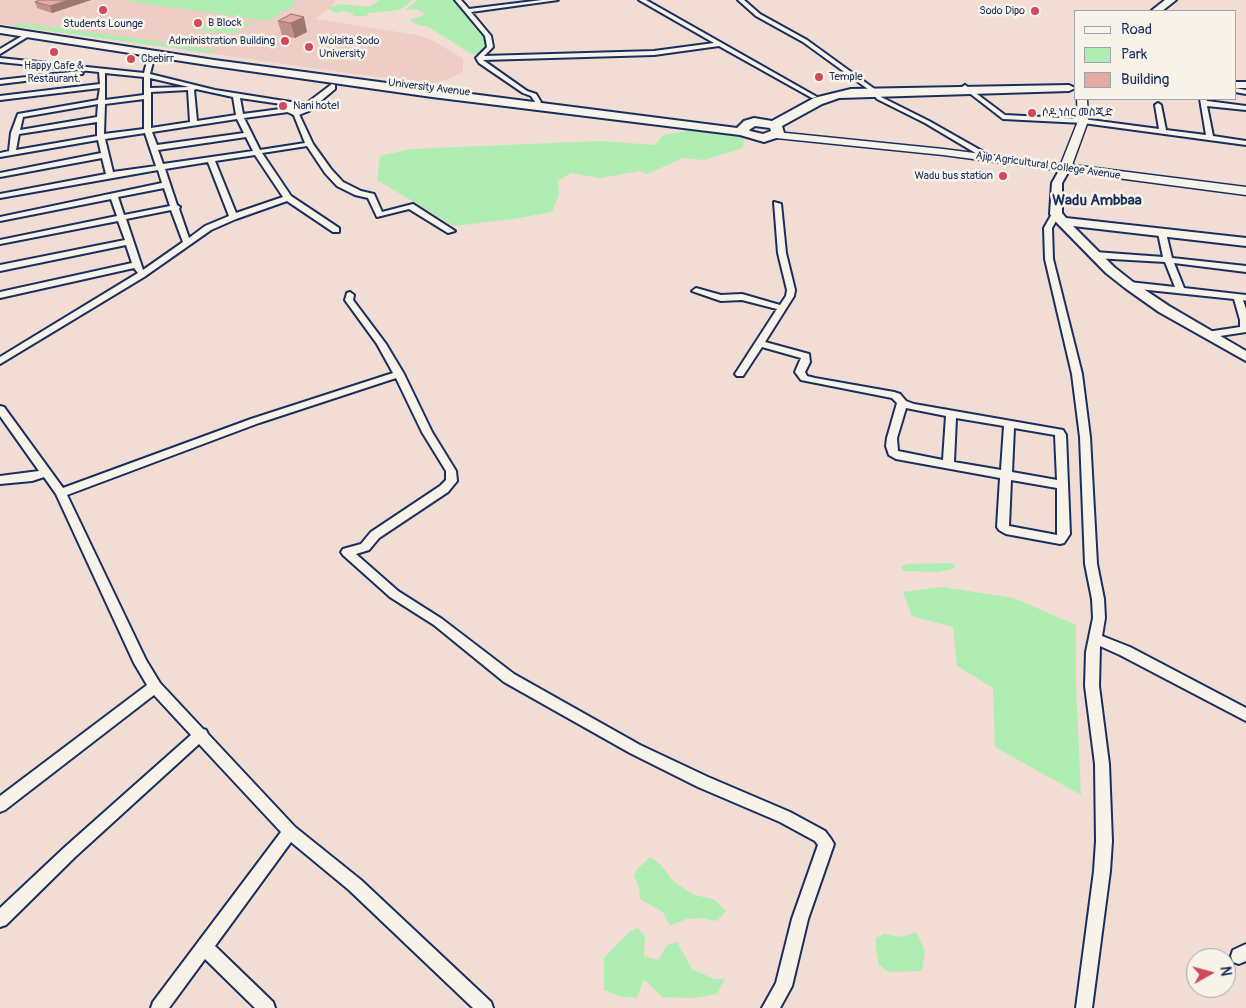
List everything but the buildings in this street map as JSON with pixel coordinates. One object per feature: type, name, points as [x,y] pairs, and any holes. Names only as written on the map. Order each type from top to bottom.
[{"type":"highway","points":[[1157,10],[1171,0]]},
{"type":"highway","points":[[1169,10],[1182,0]]},
{"type":"highway","name":"University Avenue","points":[[0,30],[152,54],[536,104]]},
{"type":"highway","name":"University Avenue","points":[[110,46],[144,49],[336,84],[536,104],[745,128]]},
{"type":"highway","points":[[872,90],[827,97],[776,130],[757,138],[745,128],[787,114],[814,97],[832,92],[872,90],[1071,85]]},
{"type":"highway","points":[[761,122],[776,130]]},
{"type":"main road","points":[[293,109],[309,106],[336,84]]},
{"type":"main road","points":[[293,109],[336,84]]},
{"type":"main road","points":[[1082,100],[1083,121],[1065,169],[1057,183],[1059,218],[1095,255],[1129,285],[1246,358]]},
{"type":"main road","name":"Ajip Agricultural College Avenue","points":[[776,130],[849,141],[1246,191]]},
{"type":"main road","points":[[1059,218],[1162,233],[1246,242]]},
{"type":"street","points":[[458,0],[488,36],[490,47],[479,58]]},
{"type":"street","points":[[468,11],[555,0]]},
{"type":"street","points":[[642,0],[814,97]]},
{"type":"street","points":[[741,0],[758,15],[805,41],[872,90],[879,98],[928,122],[992,159]]},
{"type":"street","points":[[0,52],[29,34]]},
{"type":"street","points":[[479,58],[654,53],[722,44]]},
{"type":"street","points":[[152,54],[147,75],[148,130],[166,185],[176,206],[186,241]]},
{"type":"street","points":[[479,58],[481,62],[525,92],[534,95],[536,104]]},
{"type":"street","points":[[0,60],[147,75],[194,88],[293,109]]},
{"type":"street","points":[[0,82],[102,71]]},
{"type":"street","points":[[102,71],[101,137],[110,175]]},
{"type":"street","points":[[22,106],[103,86]]},
{"type":"street","points":[[0,98],[22,106],[101,102],[194,88]]},
{"type":"street","points":[[194,88],[194,124]]},
{"type":"street","points":[[966,88],[1003,117],[1083,121],[1246,143]]},
{"type":"street","points":[[236,96],[240,118],[248,135],[288,198],[336,230]]},
{"type":"street","points":[[1210,139],[1203,101],[1246,108]]},
{"type":"street","points":[[1158,105],[1163,132]]},
{"type":"street","points":[[12,153],[22,106]]},
{"type":"street","points":[[0,155],[101,137],[293,109]]},
{"type":"street","points":[[293,109],[309,144],[340,184],[358,193],[371,196],[380,215],[410,206],[451,231]]},
{"type":"street","points":[[15,133],[100,119]]},
{"type":"street","points":[[154,148],[248,135]]},
{"type":"street","points":[[0,219],[20,204],[110,175],[309,144]]},
{"type":"street","points":[[0,175],[104,156]]},
{"type":"street","points":[[211,160],[233,217]]},
{"type":"street","points":[[0,196],[20,204],[114,196],[166,185]]},
{"type":"street","points":[[114,196],[128,242],[141,275]]},
{"type":"street","points":[[0,361],[141,275],[186,241],[208,228],[233,217],[288,198]]},
{"type":"street","points":[[740,374],[789,300],[791,290],[782,254],[777,204]]},
{"type":"street","points":[[0,242],[176,206]]},
{"type":"street","points":[[1059,218],[1048,228],[1049,259],[1077,374],[1085,437],[1091,564],[1098,599],[1099,618],[1092,652],[1092,686],[1102,764],[1104,841],[1101,881],[1084,1008]]},
{"type":"street","points":[[1162,233],[1168,260],[1180,290]]},
{"type":"street","points":[[0,268],[128,242]]},
{"type":"street","points":[[1095,255],[1168,260],[1246,269]]},
{"type":"street","points":[[0,295],[136,265]]},
{"type":"street","points":[[1129,285],[1242,297],[1245,329],[1207,335]]},
{"type":"street","points":[[696,291],[721,298],[742,297],[782,308]]},
{"type":"street","points":[[350,295],[349,300],[381,344],[399,374],[427,432],[451,471],[452,481],[444,489],[375,535],[365,547],[347,552],[394,594],[438,622],[509,678],[635,749],[702,782],[785,817],[820,836],[826,844],[800,919],[784,986],[770,1008]]},
{"type":"street","points":[[760,344],[806,356],[800,372],[804,378],[890,394],[896,396],[902,403],[912,407],[951,414],[1009,424],[1060,433],[1063,538],[1057,540],[1006,530],[1003,527],[1009,424]]},
{"type":"street","points":[[61,493],[255,420],[399,374]]},
{"type":"street","points":[[902,403],[892,438],[893,453],[898,456],[1062,485]]},
{"type":"street","points":[[0,409],[61,493],[155,687],[201,734],[290,832],[355,885],[485,1008]]},
{"type":"street","points":[[948,464],[951,414]]},
{"type":"street","points":[[0,480],[32,477],[46,473]]},
{"type":"street","points":[[1096,639],[1125,651],[1246,715]]},
{"type":"street","points":[[0,805],[155,687]]},
{"type":"street","points":[[0,919],[70,852],[201,734]]},
{"type":"street","points":[[158,1008],[290,832]]},
{"type":"street","points":[[205,947],[267,1008]]},
{"type":"shaded area","name":"Wolaita Sodo University","points":[[0,0],[336,0],[330,8],[315,19],[417,35],[434,41],[463,59],[463,72],[434,85],[0,24]]},
{"type":"green space","points":[[293,0],[296,2],[268,21],[127,1]]},
{"type":"green space","points":[[380,0],[412,0],[398,10],[369,13],[366,16],[352,16],[354,14],[343,11],[337,13],[327,8],[341,4],[369,7]]},
{"type":"green space","points":[[417,0],[457,0],[488,45],[486,49],[481,54],[472,54],[427,26],[420,26],[409,20],[425,15],[417,9],[405,10]]},
{"type":"green space","points":[[217,18],[252,23],[231,34],[196,29]]},
{"type":"green space","points":[[20,23],[216,50],[211,53],[13,26]]},
{"type":"green space","points":[[703,128],[728,131],[744,137],[743,148],[704,160],[683,158],[647,174],[640,171],[600,178],[571,173],[558,181],[559,194],[552,212],[513,219],[454,226],[377,180],[380,156],[411,149],[600,141],[655,145],[663,135]]},
{"type":"green space","points":[[952,563],[955,565],[953,569],[936,572],[903,571],[901,566],[908,564]]},
{"type":"green space","points":[[942,587],[1014,598],[1076,625],[1076,685],[1081,795],[995,747],[993,688],[957,666],[953,627],[912,616],[903,592]]},
{"type":"green space","points":[[650,857],[660,864],[673,881],[692,894],[715,900],[726,911],[717,921],[702,918],[686,919],[670,926],[663,912],[640,899],[639,887],[634,876],[638,868]]},
{"type":"green space","points":[[638,928],[645,937],[644,956],[658,960],[667,945],[677,942],[692,969],[714,979],[725,979],[717,994],[694,998],[662,997],[644,979],[637,998],[618,996],[604,990],[604,958],[629,932]]},
{"type":"green space","points":[[916,932],[925,951],[922,971],[889,972],[879,965],[876,938],[884,934],[902,937]]},
{"type":"place","name":"Students Lounge","points":[[103,10]]},
{"type":"place","name":"Sodo Dipo","points":[[1035,11]]},
{"type":"place","name":"B Block","points":[[198,23]]},
{"type":"place","name":"Administration Building","points":[[285,41]]},
{"type":"place","name":"Wolaita Sodo University","points":[[309,47]]},
{"type":"place","name":"Happy Cafe & Restaurant.","points":[[54,52]]},
{"type":"place","name":"Cbebirr","points":[[131,59]]},
{"type":"place","name":"Temple","points":[[819,77]]},
{"type":"place","name":"Nani hotel","points":[[283,106]]},
{"type":"place","name":"ሶዶ ነስር መስጂድ","points":[[1032,113]]},
{"type":"place","name":"Wadu bus station","points":[[1003,176]]},
{"type":"district","name":"Wadu Ambbaa","points":[[1097,201]]}]
